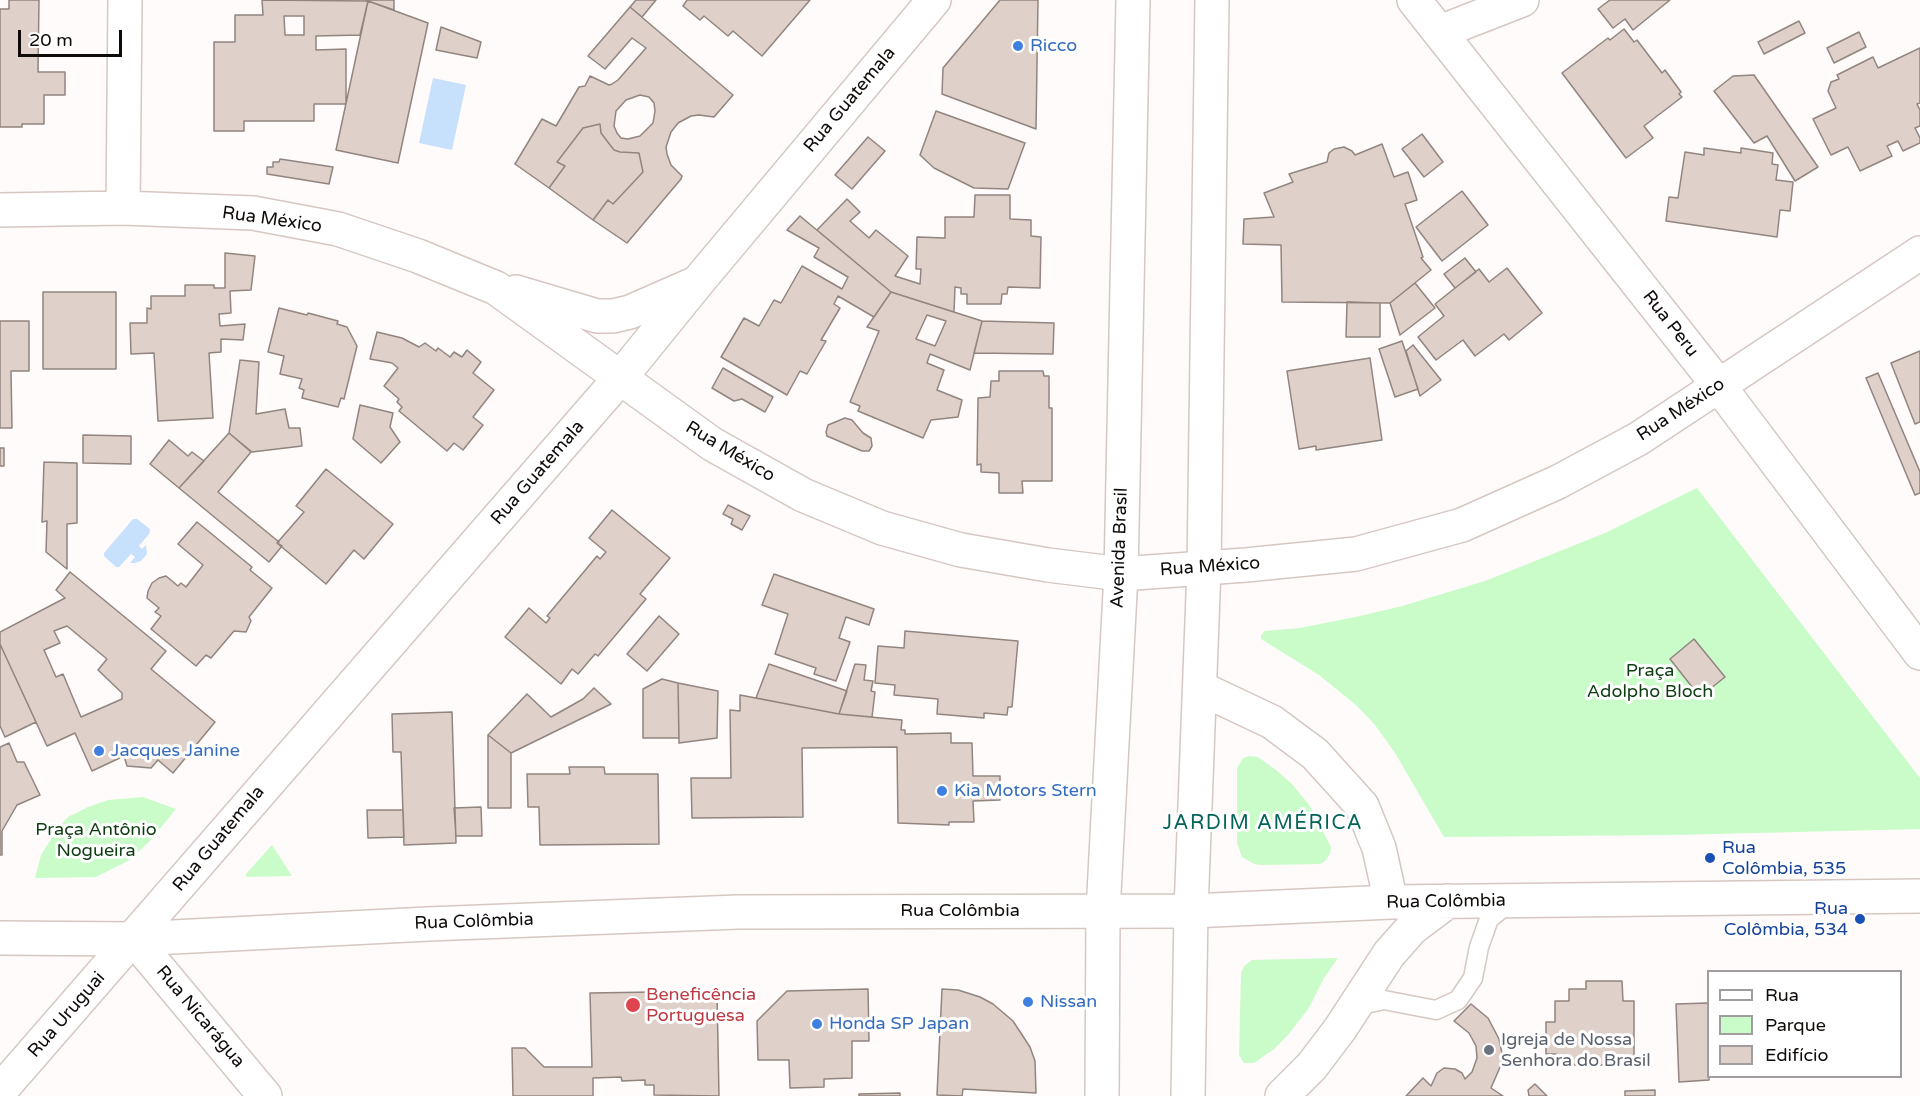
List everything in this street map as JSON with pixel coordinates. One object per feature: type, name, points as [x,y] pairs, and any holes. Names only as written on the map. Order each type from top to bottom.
[{"type":"street","points":[[123,208],[125,0]]},
{"type":"street","name":"Rua Guatemala","points":[[134,939],[621,378],[697,283],[934,0]]},
{"type":"street","name":"Avenida Brasil","points":[[1102,1096],[1103,912],[1121,574],[1133,0]]},
{"type":"street","points":[[1188,1096],[1191,911],[1204,568],[1212,0]]},
{"type":"street","name":"Rua Peru","points":[[1413,0],[1719,386],[1920,653]]},
{"type":"street","points":[[1440,32],[1522,0]]},
{"type":"street","name":"Rua México","points":[[0,210],[123,208],[253,213],[338,229],[418,256],[496,288],[597,316],[613,316],[630,312],[697,283]]},
{"type":"street","name":"Rua México","points":[[496,288],[712,444],[803,495],[882,528],[961,550],[1048,566],[1121,574],[1356,554],[1462,525],[1558,482],[1638,439],[1920,253]]},
{"type":"street","points":[[1200,688],[1272,722],[1315,754],[1362,806],[1379,848],[1391,902]]},
{"type":"street","name":"Rua Colômbia","points":[[0,938],[134,939],[428,924],[738,912],[1191,911],[1391,902],[1920,897]]},
{"type":"street","points":[[1288,1093],[1312,1066],[1389,954],[1412,928],[1448,901]]},
{"type":"street","name":"Rua Uruguai","points":[[0,1091],[134,939]]},
{"type":"street","name":"Rua Nicarágua","points":[[134,939],[265,1096]]},
{"type":"lane","points":[[1355,1006],[1384,1000],[1436,1010],[1458,1000],[1473,978],[1479,947],[1489,919],[1512,901]]},
{"type":"green space","name":"Praça Adolpho Bloch","points":[[1697,488],[1920,778],[1920,829],[1674,835],[1444,837],[1395,753],[1375,725],[1357,706],[1319,675],[1261,639],[1265,631],[1300,628],[1360,616],[1485,581],[1605,533]]},
{"type":"green space","points":[[1258,757],[1276,770],[1292,784],[1310,806],[1331,847],[1330,854],[1325,861],[1320,864],[1261,865],[1242,857],[1237,843],[1237,768],[1243,758]]},
{"type":"green space","name":"Praça Antônio Nogueira","points":[[143,797],[176,809],[150,841],[128,861],[96,877],[35,878],[41,855],[68,817],[108,800]]},
{"type":"green space","points":[[272,845],[292,876],[246,877],[246,874]]},
{"type":"green space","points":[[1338,958],[1324,978],[1309,1008],[1288,1035],[1274,1049],[1254,1063],[1244,1063],[1239,1055],[1241,973],[1244,966],[1252,960]]},
{"type":"water","points":[[433,78],[466,85],[452,150],[419,143]]},
{"type":"water","points":[[133,519],[137,519],[150,529],[149,534],[139,546],[142,549],[146,545],[147,554],[141,561],[130,563],[135,557],[131,554],[119,567],[116,567],[104,556],[104,553]]},
{"type":"building","points":[[9,0],[39,0],[38,72],[65,72],[65,95],[44,95],[44,124],[0,127],[0,9],[9,9]]},
{"type":"building","points":[[262,0],[368,1],[360,35],[316,36],[316,50],[346,49],[346,104],[314,104],[314,121],[244,121],[244,131],[214,131],[214,42],[235,42],[235,15],[263,15]],"holes":[[[284,16],[304,16],[304,35],[285,35]]]},
{"type":"building","points":[[366,0],[394,0],[394,10],[368,1]]},
{"type":"building","points":[[636,0],[656,0],[642,17],[630,7]]},
{"type":"building","points":[[687,0],[810,0],[762,56],[733,31],[728,36],[704,16],[700,20],[683,6]]},
{"type":"building","points":[[1000,0],[1038,0],[1036,129],[942,94],[943,68]]},
{"type":"building","points":[[1610,0],[1670,0],[1633,30],[1625,19],[1613,28],[1598,9]]},
{"type":"building","points":[[368,1],[428,23],[398,163],[336,150]]},
{"type":"building","points":[[630,7],[733,95],[714,117],[691,116],[678,123],[671,132],[666,147],[667,154],[671,165],[682,176],[681,179],[627,243],[593,220],[608,200],[613,204],[643,172],[639,153],[614,150],[601,133],[600,124],[583,128],[557,162],[565,166],[549,188],[515,164],[542,119],[556,126],[579,87],[585,86],[590,76],[609,85],[612,84],[646,48],[632,38],[605,69],[588,56]],"holes":[[[640,95],[649,97],[654,103],[653,123],[640,136],[621,138],[614,126],[616,111],[626,100]]]},
{"type":"building","points":[[1799,21],[1805,33],[1764,54],[1758,42]]},
{"type":"building","points":[[441,27],[481,42],[477,58],[436,50]]},
{"type":"building","points":[[1624,29],[1634,42],[1637,40],[1662,73],[1665,70],[1681,92],[1679,94],[1682,97],[1644,126],[1653,138],[1626,158],[1562,73],[1608,38],[1610,40]]},
{"type":"building","points":[[1859,32],[1866,47],[1834,63],[1827,48]]},
{"type":"building","points":[[1920,48],[1920,103],[1917,104],[1920,110],[1920,126],[1915,128],[1920,143],[1903,151],[1898,141],[1887,146],[1892,156],[1860,171],[1848,147],[1831,155],[1813,119],[1836,108],[1828,91],[1831,82],[1839,79],[1837,75],[1873,57],[1878,68]]},
{"type":"building","points":[[1754,75],[1818,167],[1795,181],[1767,136],[1754,143],[1714,91],[1733,76]]},
{"type":"building","points":[[936,111],[1025,143],[1008,189],[974,188],[934,168],[920,155]]},
{"type":"building","points":[[600,124],[601,133],[614,150],[639,153],[643,172],[613,204],[608,200],[593,220],[549,188],[565,166],[557,162],[583,128]]},
{"type":"building","points":[[1422,134],[1443,162],[1424,177],[1402,149]]},
{"type":"building","points":[[868,137],[885,151],[852,189],[835,175]]},
{"type":"building","points":[[1382,144],[1394,177],[1408,172],[1417,200],[1405,204],[1423,257],[1421,258],[1431,270],[1390,303],[1282,302],[1281,245],[1243,244],[1244,219],[1274,217],[1264,193],[1293,182],[1289,174],[1327,162],[1329,153],[1334,149],[1344,147],[1355,155]]},
{"type":"building","points":[[1704,148],[1741,153],[1741,148],[1773,153],[1772,164],[1778,165],[1776,180],[1793,182],[1790,211],[1780,210],[1777,237],[1666,221],[1669,197],[1678,198],[1685,152],[1704,155]]},
{"type":"building","points":[[280,159],[333,167],[329,184],[267,174],[267,167],[273,167],[273,162],[279,162]]},
{"type":"building","points":[[1462,191],[1488,225],[1442,261],[1416,227]]},
{"type":"building","points":[[975,195],[1010,195],[1010,219],[1031,220],[1031,236],[1041,237],[1040,288],[1008,287],[1007,294],[1002,294],[1001,304],[967,304],[967,294],[961,294],[961,288],[955,287],[954,312],[891,292],[817,230],[847,199],[860,212],[850,221],[869,238],[876,230],[908,256],[895,276],[920,284],[921,269],[916,269],[917,237],[945,238],[945,217],[974,217]]},
{"type":"building","points":[[800,216],[891,292],[874,317],[838,296],[834,304],[840,308],[821,340],[826,341],[807,374],[800,371],[787,395],[721,357],[744,318],[759,326],[774,300],[781,303],[802,266],[842,289],[848,277],[814,257],[819,248],[787,230]]},
{"type":"building","points":[[225,253],[255,256],[251,290],[230,291],[231,313],[219,314],[220,326],[245,324],[243,340],[221,339],[221,352],[209,353],[213,418],[158,421],[154,353],[131,354],[130,323],[147,323],[147,308],[151,309],[151,296],[185,296],[185,285],[214,285],[214,288],[225,288]]},
{"type":"building","points":[[1465,258],[1476,272],[1455,288],[1444,274]]},
{"type":"building","points":[[1507,268],[1542,313],[1509,340],[1504,334],[1475,356],[1463,340],[1436,360],[1418,337],[1444,316],[1435,304],[1479,269],[1489,282]]},
{"type":"building","points":[[1415,283],[1435,308],[1400,335],[1390,303]]},
{"type":"building","points":[[43,292],[116,292],[116,369],[43,369]]},
{"type":"building","points":[[891,292],[982,321],[970,370],[930,354],[927,363],[944,370],[937,390],[962,400],[958,417],[931,420],[923,438],[858,411],[860,406],[850,402],[879,331],[867,327]],"holes":[[[927,315],[946,321],[935,346],[916,339]]]},
{"type":"building","points":[[1347,302],[1380,303],[1380,337],[1346,337]]},
{"type":"building","points":[[279,308],[338,321],[337,324],[347,327],[357,346],[344,399],[341,398],[338,407],[302,398],[304,390],[299,388],[302,379],[280,374],[284,356],[268,352]]},
{"type":"building","points":[[0,321],[29,321],[29,371],[11,371],[12,428],[0,428]]},
{"type":"building","points":[[982,321],[1054,323],[1053,354],[974,353]]},
{"type":"building","points":[[377,332],[402,338],[419,347],[425,343],[436,351],[438,348],[450,357],[454,352],[462,357],[467,350],[481,362],[473,373],[494,390],[473,417],[483,425],[463,450],[454,443],[447,451],[399,411],[402,407],[397,402],[399,399],[384,386],[398,368],[392,363],[370,359]]},
{"type":"building","points":[[1402,341],[1418,389],[1395,397],[1379,349]]},
{"type":"building","points":[[1413,345],[1441,380],[1420,396],[1406,351]]},
{"type":"building","points":[[1920,351],[1920,422],[1915,424],[1891,363]]},
{"type":"building","points":[[1370,358],[1382,440],[1316,450],[1316,446],[1299,449],[1287,371]]},
{"type":"building","points":[[240,360],[259,362],[256,414],[285,409],[289,428],[300,428],[302,446],[252,452],[229,433]]},
{"type":"building","points":[[723,368],[773,397],[765,412],[742,399],[734,401],[712,388]]},
{"type":"building","points":[[999,371],[1043,371],[1044,376],[1049,376],[1049,408],[1052,408],[1052,481],[1022,481],[1023,493],[999,493],[999,473],[981,472],[981,464],[977,465],[978,398],[990,397],[991,381],[999,381]]},
{"type":"building","points":[[1878,373],[1920,472],[1920,493],[1915,495],[1866,378]]},
{"type":"building","points":[[360,405],[393,413],[390,427],[400,442],[381,463],[353,439]]},
{"type":"building","points":[[845,418],[852,420],[863,433],[871,438],[872,446],[869,451],[862,451],[827,436],[828,425]]},
{"type":"building","points":[[229,433],[251,452],[218,492],[282,546],[269,562],[179,488]]},
{"type":"building","points":[[83,435],[131,436],[131,464],[83,463]]},
{"type":"building","points":[[169,440],[188,456],[192,452],[204,461],[179,488],[150,464]]},
{"type":"building","points":[[0,448],[4,448],[4,466],[0,466]]},
{"type":"building","points":[[44,462],[77,463],[77,523],[67,524],[67,569],[46,552],[47,521],[42,522]]},
{"type":"building","points":[[326,469],[393,524],[364,559],[354,550],[326,584],[277,543],[304,512],[296,506]]},
{"type":"building","points":[[728,505],[750,516],[742,530],[731,524],[733,519],[723,514]]},
{"type":"building","points":[[612,510],[670,558],[640,594],[646,599],[598,656],[595,654],[578,674],[572,669],[561,684],[505,637],[529,608],[546,623],[550,618],[547,616],[597,556],[600,559],[606,552],[589,538]]},
{"type":"building","points":[[197,522],[252,567],[250,570],[272,588],[249,617],[251,621],[246,632],[234,631],[211,658],[206,655],[196,666],[151,629],[161,616],[155,612],[159,608],[147,598],[152,583],[159,578],[166,576],[178,586],[181,583],[186,587],[203,565],[178,544]]},
{"type":"building","points":[[70,572],[166,651],[151,669],[215,722],[173,773],[158,760],[151,768],[127,766],[124,756],[92,771],[75,733],[47,746],[0,644],[0,632],[65,598],[56,590]],"holes":[[[67,626],[107,659],[98,670],[122,693],[122,699],[81,717],[63,674],[56,677],[44,650],[60,643],[54,631]]]},
{"type":"building","points":[[774,574],[874,609],[869,625],[846,617],[839,638],[850,642],[836,681],[814,674],[816,668],[775,654],[788,614],[762,605]]},
{"type":"building","points":[[659,616],[679,634],[647,671],[627,654]]},
{"type":"building","points":[[905,631],[1018,641],[1012,707],[1008,707],[1007,715],[984,713],[984,718],[937,714],[938,699],[894,695],[895,685],[875,683],[878,646],[904,648]]},
{"type":"building","points":[[1694,639],[1725,677],[1700,697],[1670,659]]},
{"type":"building","points":[[0,644],[36,722],[5,737],[0,726]]},
{"type":"building","points":[[769,664],[847,691],[839,714],[756,698]]},
{"type":"building","points":[[855,664],[866,665],[864,680],[873,681],[871,691],[875,692],[872,717],[839,714]]},
{"type":"building","points":[[662,679],[678,683],[679,738],[643,738],[643,689]]},
{"type":"building","points":[[678,683],[718,691],[717,738],[679,743]]},
{"type":"building","points":[[594,688],[611,704],[511,753],[488,735],[527,694],[551,717],[583,699]]},
{"type":"building","points":[[740,695],[839,714],[902,720],[901,730],[905,730],[905,734],[951,733],[951,743],[972,743],[973,776],[1000,776],[1000,800],[973,801],[974,822],[949,822],[949,825],[898,823],[897,747],[802,748],[803,817],[692,818],[691,778],[731,778],[730,710],[740,711]]},
{"type":"building","points":[[452,712],[456,843],[404,845],[401,752],[393,752],[392,714]]},
{"type":"building","points":[[488,735],[511,753],[511,808],[488,808]]},
{"type":"building","points":[[9,743],[17,762],[24,762],[40,795],[17,805],[2,831],[2,855],[0,855],[0,747]]},
{"type":"building","points":[[569,767],[604,767],[605,774],[658,774],[659,844],[540,845],[539,807],[528,807],[527,774],[570,774]]},
{"type":"building","points":[[481,807],[482,836],[456,836],[454,808]]},
{"type":"building","points":[[367,810],[403,810],[404,837],[368,838]]},
{"type":"building","points":[[1586,981],[1622,981],[1623,1001],[1634,1001],[1634,1065],[1556,1065],[1556,1054],[1546,1054],[1546,1022],[1555,1022],[1555,1001],[1569,1001],[1569,989],[1586,989]]},
{"type":"building","points":[[868,989],[869,1041],[852,1041],[852,1078],[824,1079],[824,1087],[790,1088],[789,1060],[758,1060],[757,1021],[787,991]]},
{"type":"building","points":[[942,989],[958,990],[980,997],[993,1004],[1013,1021],[1030,1047],[1035,1061],[1036,1093],[963,1089],[962,1096],[937,1095]]},
{"type":"building","points":[[717,991],[719,1096],[654,1095],[654,1085],[645,1085],[645,1080],[622,1081],[621,1077],[593,1078],[593,1096],[513,1096],[512,1048],[525,1048],[544,1067],[592,1067],[590,993]]},
{"type":"building","points":[[1707,1003],[1707,1078],[1709,1080],[1679,1082],[1676,1004]]},
{"type":"building","name":"Igreja de Nossa Senhora do Brasil","points":[[1471,1004],[1488,1018],[1499,1039],[1502,1053],[1501,1065],[1491,1088],[1503,1096],[1406,1096],[1423,1078],[1431,1086],[1437,1073],[1444,1068],[1455,1069],[1462,1073],[1465,1079],[1472,1072],[1477,1058],[1476,1046],[1469,1033],[1454,1021]]},
{"type":"building","points":[[1535,1084],[1547,1096],[1529,1096],[1528,1090]]},
{"type":"building","points":[[1655,1090],[1655,1096],[1625,1096],[1625,1091]]},
{"type":"building","points":[[900,1093],[900,1096],[859,1096],[859,1094]]},
{"type":"place","name":"Ricco","points":[[1018,46]]},
{"type":"place","name":"Jacques Janine","points":[[99,751]]},
{"type":"place","name":"Kia Motors Stern","points":[[942,791]]},
{"type":"place","name":"Rua Colômbia, 535","points":[[1710,858]]},
{"type":"place","name":"Rua Colômbia, 534","points":[[1860,919]]},
{"type":"place","name":"Nissan","points":[[1028,1002]]},
{"type":"place","name":"Beneficência Portuguesa","points":[[633,1005]]},
{"type":"place","name":"Honda SP Japan","points":[[817,1024]]},
{"type":"place","name":"Igreja de Nossa Senhora do Brasil","points":[[1489,1050]]},
{"type":"district","name":"JARDIM AMÉRICA","points":[[1263,824]]}]
